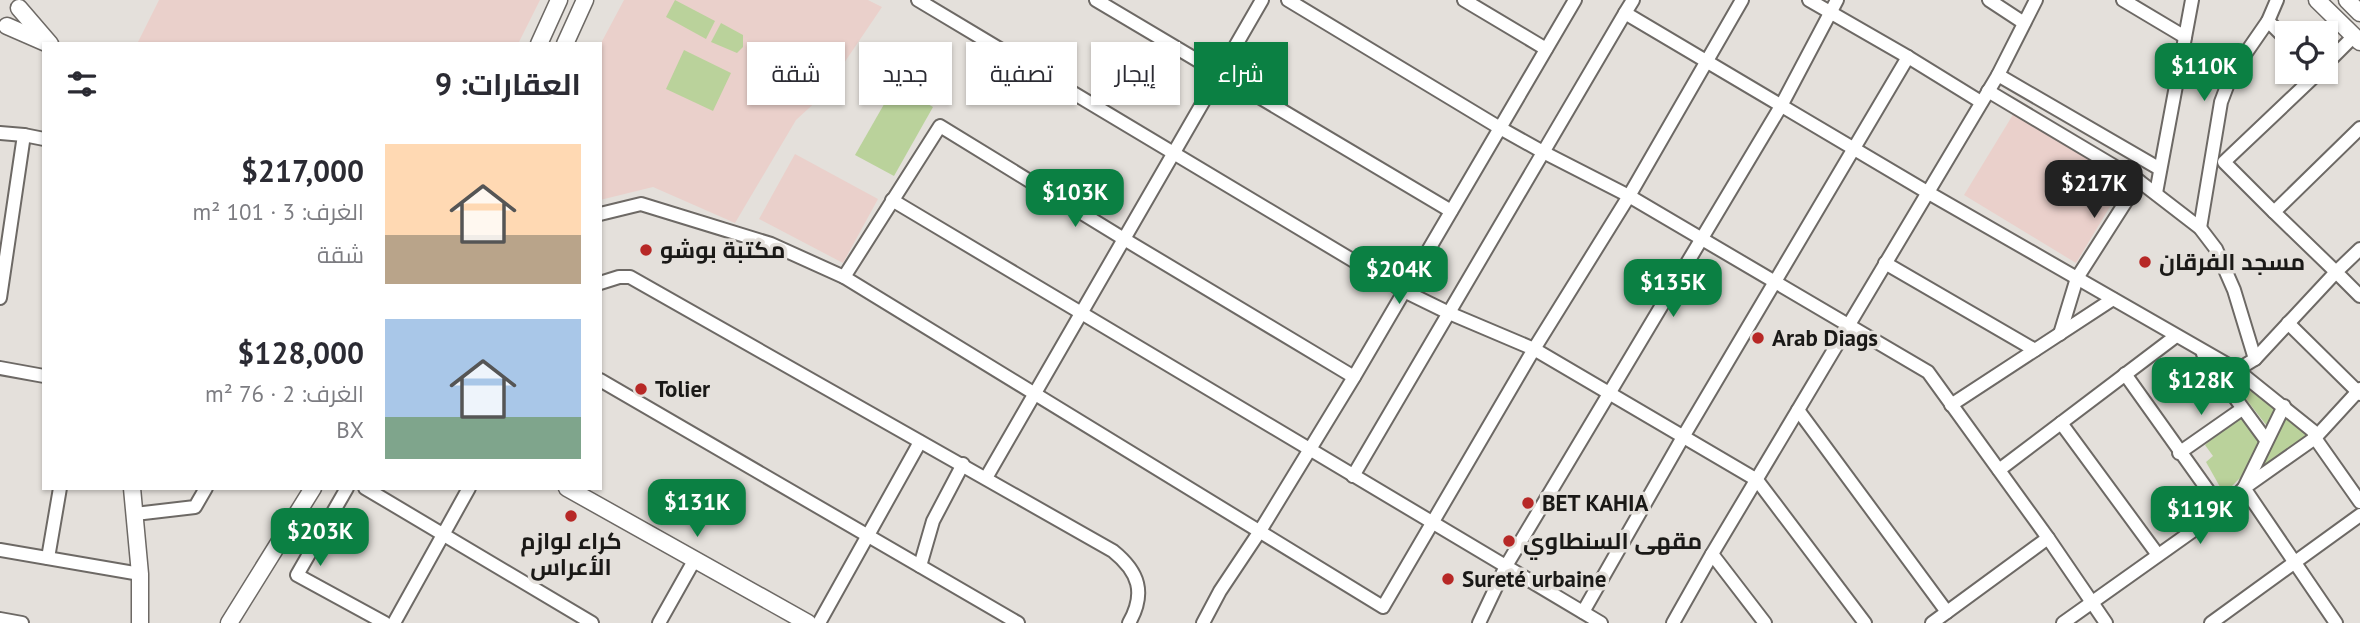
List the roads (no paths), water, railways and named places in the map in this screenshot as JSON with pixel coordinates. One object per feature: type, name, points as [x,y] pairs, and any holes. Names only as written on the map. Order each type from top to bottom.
[{"type":"main road","points":[[540,42],[559,0]]},
{"type":"main road","points":[[566,42],[585,0]]},
{"type":"main road","points":[[2317,0],[2357,39]]},
{"type":"main road","points":[[2347,0],[2360,13]]},
{"type":"main road","points":[[2,27],[17,20],[21,14],[20,4]]},
{"type":"main road","points":[[20,4],[48,42]]},
{"type":"main road","points":[[2,27],[44,42]]},
{"type":"main road","points":[[132,490],[140,575],[141,623]]},
{"type":"main road","points":[[229,623],[312,490]]},
{"type":"main road","points":[[571,490],[808,623]]},
{"type":"main road","points":[[235,623],[242,606]]},
{"type":"street","points":[[918,0],[1404,290],[1449,313],[1534,349],[1757,480],[1865,623]]},
{"type":"street","points":[[1096,0],[1194,58]]},
{"type":"street","points":[[1237,42],[1262,0]]},
{"type":"street","points":[[1287,0],[1500,128],[1629,196],[1927,372],[2048,538],[2106,623]]},
{"type":"street","points":[[1464,0],[1546,49]]},
{"type":"street","points":[[1203,623],[1220,591],[1354,377],[1575,0]]},
{"type":"street","points":[[1353,476],[1633,0]]},
{"type":"street","points":[[602,214],[641,204],[771,244],[844,276],[1383,607],[1534,349],[1629,196],[1742,0]]},
{"type":"street","points":[[1810,0],[1908,57],[2139,181],[2200,228],[2216,249],[2234,290],[2255,359]]},
{"type":"street","points":[[1479,623],[1506,566],[1781,106],[1837,0]]},
{"type":"street","points":[[1989,0],[2024,23]]},
{"type":"street","points":[[1673,623],[1998,75],[2036,0]]},
{"type":"street","points":[[2123,0],[2185,37]]},
{"type":"street","points":[[2155,193],[2192,0]]},
{"type":"street","points":[[2200,228],[2221,102],[2232,73],[2268,20],[2277,0]]},
{"type":"street","points":[[1625,13],[1927,192],[2237,370],[2313,431],[2315,438],[2360,502]]},
{"type":"street","points":[[2268,20],[2275,27]]},
{"type":"street","points":[[2338,54],[2357,39]]},
{"type":"street","points":[[1583,612],[1683,437],[1908,57]]},
{"type":"street","points":[[1998,75],[2160,169]]},
{"type":"street","points":[[2305,84],[2224,162],[2360,296]]},
{"type":"street","points":[[986,478],[1200,105]]},
{"type":"street","points":[[1273,105],[1451,211]]},
{"type":"street","points":[[844,276],[940,125],[1354,377]]},
{"type":"street","points":[[2274,212],[2360,128]]},
{"type":"street","points":[[0,133],[42,139]]},
{"type":"street","points":[[0,298],[24,135]]},
{"type":"street","points":[[2060,334],[2077,278],[2139,181]]},
{"type":"street","points":[[892,200],[1601,623]]},
{"type":"street","points":[[2237,370],[2255,359],[2360,249]]},
{"type":"street","points":[[1885,263],[2035,350]]},
{"type":"street","points":[[602,282],[630,277],[1113,551],[1127,562],[1136,575],[1137,606],[1129,623]]},
{"type":"street","points":[[1951,405],[2113,299]]},
{"type":"street","points":[[2063,623],[2222,510],[2244,488],[2315,438],[2359,391],[2288,323]]},
{"type":"street","points":[[1998,470],[2176,336]]},
{"type":"street","points":[[2199,348],[2266,440]]},
{"type":"street","points":[[0,369],[42,376]]},
{"type":"street","points":[[2125,374],[2222,510]]},
{"type":"street","points":[[602,381],[1018,623]]},
{"type":"street","points":[[2244,488],[2284,406]]},
{"type":"street","points":[[2179,453],[2242,409]]},
{"type":"street","points":[[1798,410],[1947,612]]},
{"type":"street","points":[[2061,423],[2158,555]]},
{"type":"street","points":[[819,623],[920,442]]},
{"type":"street","points":[[920,566],[933,522],[963,464]]},
{"type":"street","points":[[2244,488],[2336,623]]},
{"type":"street","points":[[48,558],[60,490]]},
{"type":"street","points":[[135,514],[195,507],[205,490]]},
{"type":"street","points":[[346,490],[297,575],[385,623]]},
{"type":"street","points":[[368,490],[592,623]]},
{"type":"street","points":[[394,623],[468,490]]},
{"type":"street","points":[[2211,623],[2360,515]]},
{"type":"street","points":[[1932,623],[2048,538]]},
{"type":"street","points":[[0,550],[140,575]]},
{"type":"street","points":[[1712,554],[1765,623]]},
{"type":"street","points":[[659,623],[695,559]]},
{"type":"street","points":[[0,619],[22,623]]},
{"type":"place","name":"مكتبة بوشو","points":[[646,250]]},
{"type":"place","name":"مسجد الفرقان","points":[[2145,262]]},
{"type":"place","name":"Arab Diags","points":[[1758,338]]},
{"type":"place","name":"Tolier","points":[[641,389]]},
{"type":"place","name":"BET KAHIA","points":[[1528,503]]},
{"type":"place","name":"كراء لوازم الأعراس","points":[[571,516]]},
{"type":"place","name":"مقهى السنطاوي","points":[[1509,541]]},
{"type":"place","name":"Sureté urbaine","points":[[1448,579]]}]
